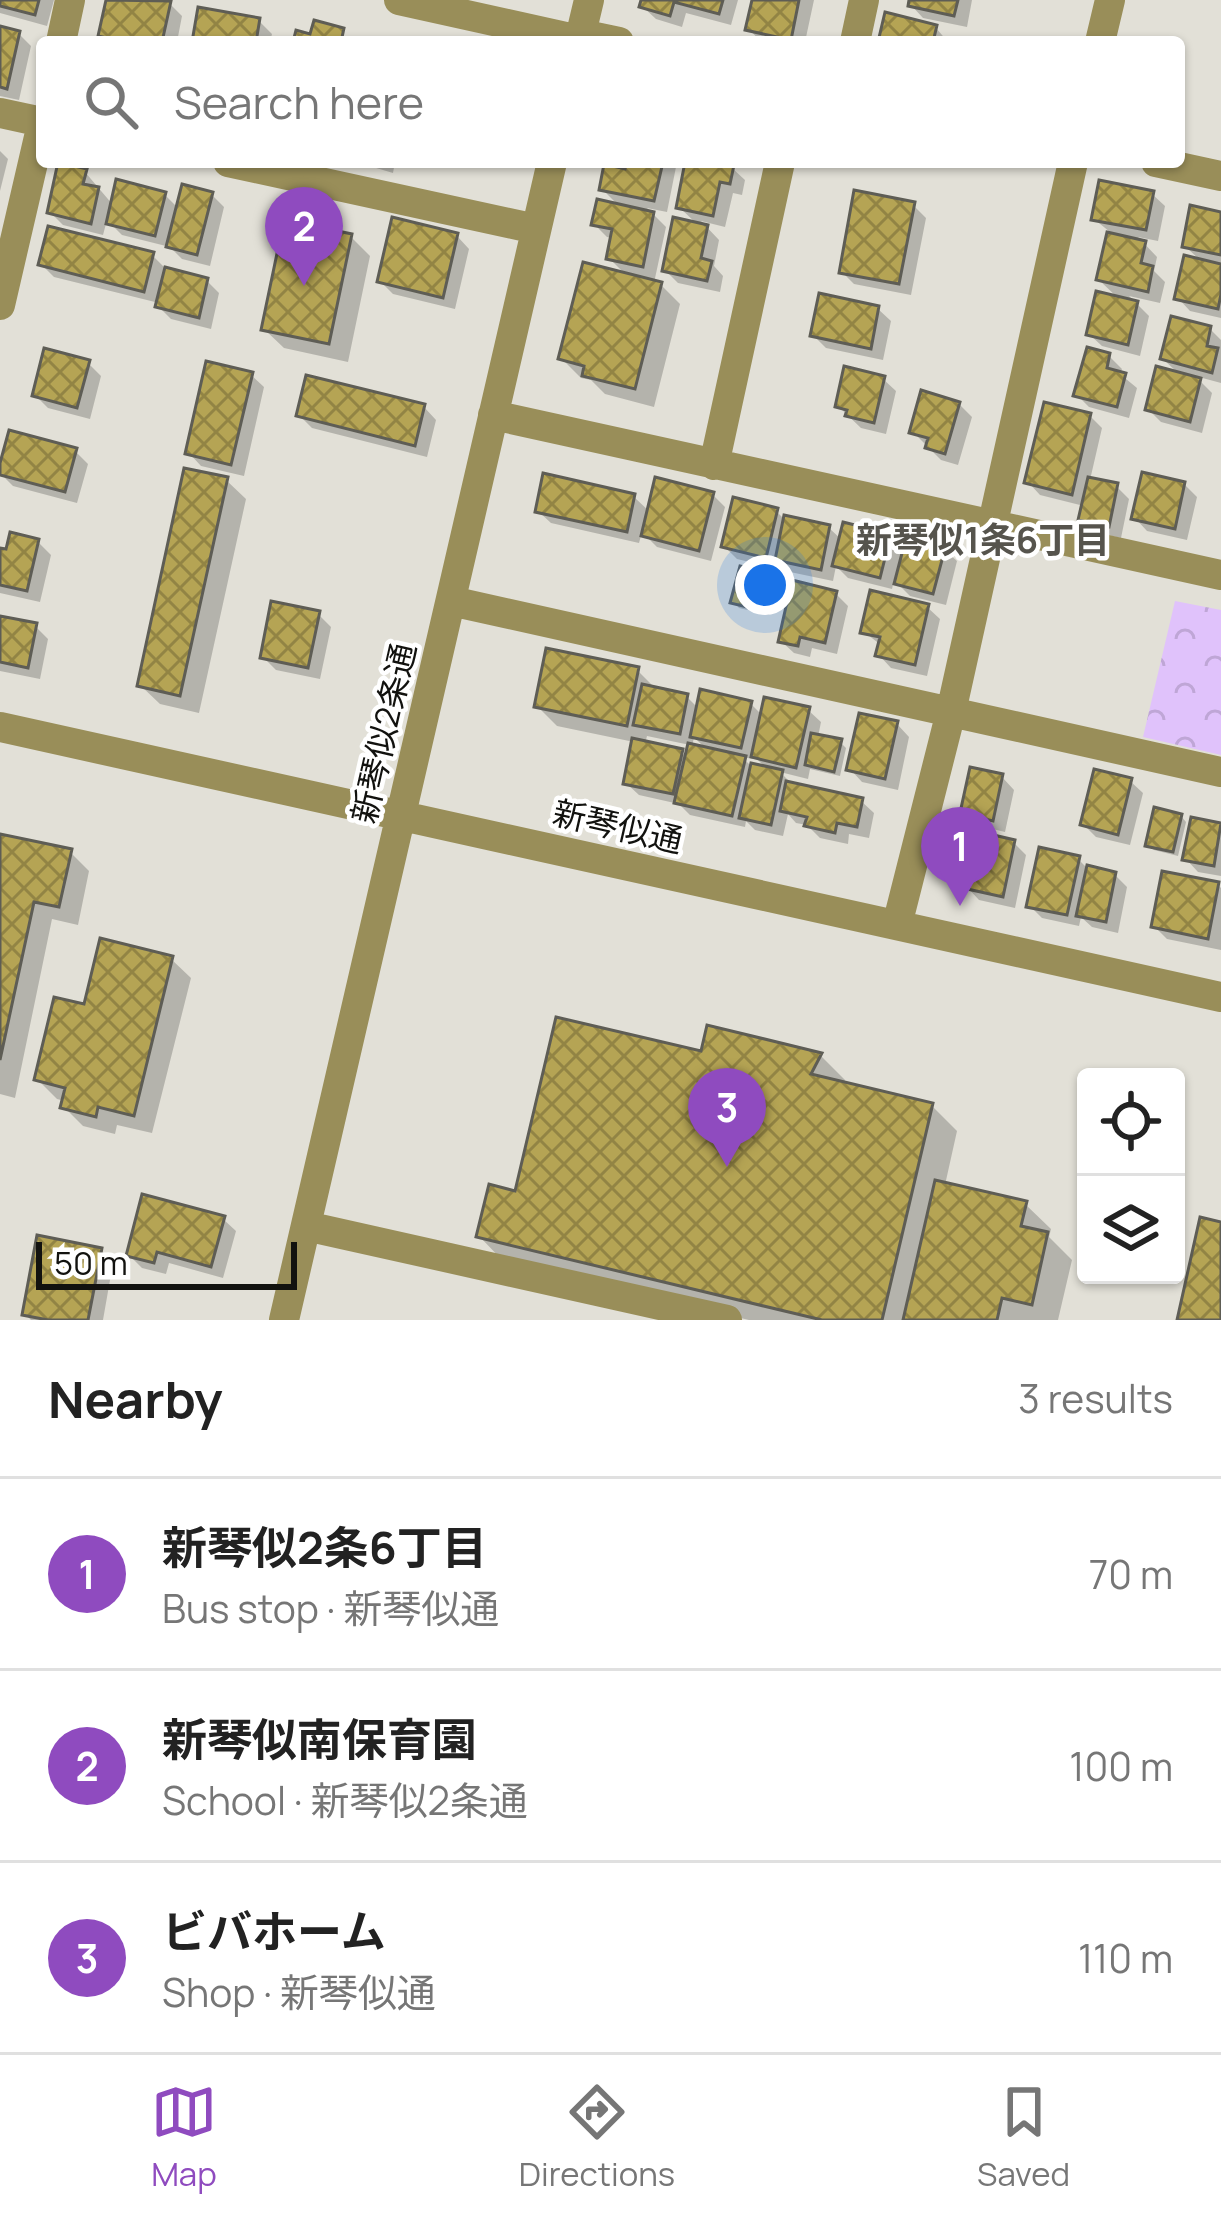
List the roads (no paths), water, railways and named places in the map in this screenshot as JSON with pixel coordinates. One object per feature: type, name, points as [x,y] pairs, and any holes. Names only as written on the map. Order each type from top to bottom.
[{"type":"street","points":[[62,36],[70,0]]},
{"type":"street","points":[[399,0],[570,36]]},
{"type":"street","points":[[580,36],[589,0]]},
{"type":"street","points":[[856,36],[864,0]]},
{"type":"street","points":[[1101,36],[1109,0]]},
{"type":"street","points":[[0,112],[36,121]]},
{"type":"street","points":[[0,305],[36,149]]},
{"type":"street","points":[[256,168],[536,229]]},
{"type":"street","name":"新琴似2条通","points":[[284,1320],[550,168]]},
{"type":"street","points":[[714,465],[779,168]]},
{"type":"street","points":[[897,925],[951,712],[1071,168]]},
{"type":"street","points":[[1184,168],[1221,176]]},
{"type":"street","points":[[493,415],[1221,575]]},
{"type":"street","points":[[451,601],[1221,772]]},
{"type":"street","name":"新琴似通","points":[[0,727],[1221,997]]},
{"type":"street","points":[[306,1226],[728,1320]]},
{"type":"place","name":"新琴似南保育園","points":[[304,286]]},
{"type":"place","name":"新琴似2条6丁目","points":[[960,906]]},
{"type":"place","name":"ビバホーム","points":[[727,1167]]},
{"type":"district","name":"新琴似1条6丁目","points":[[983,539]]}]
